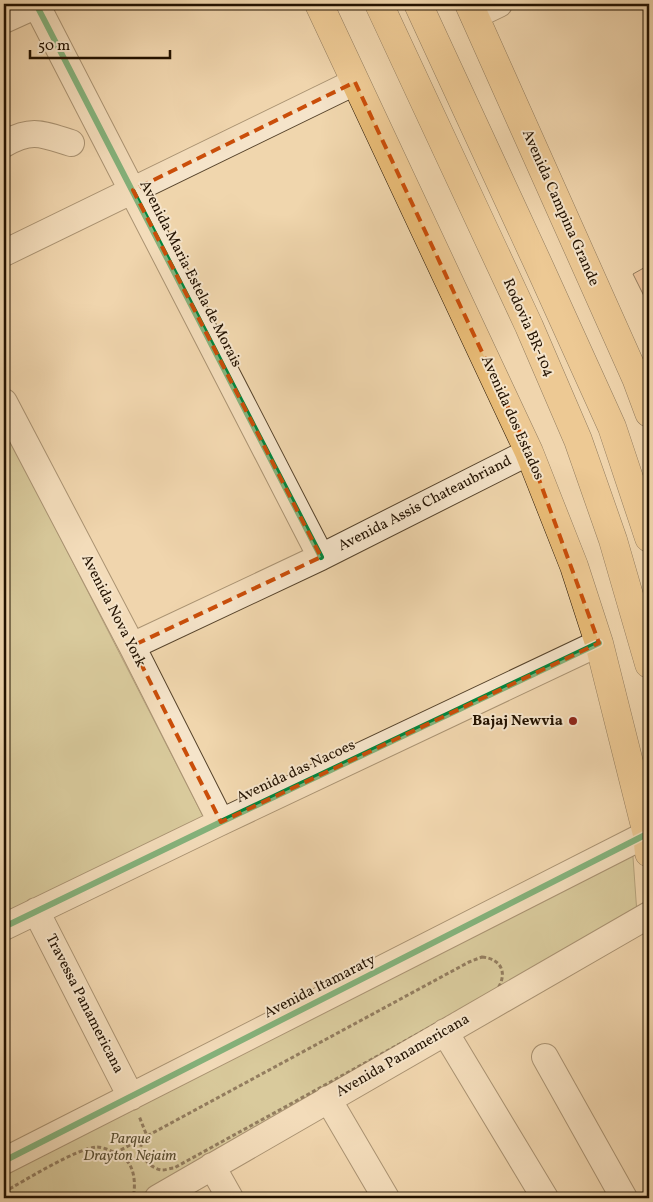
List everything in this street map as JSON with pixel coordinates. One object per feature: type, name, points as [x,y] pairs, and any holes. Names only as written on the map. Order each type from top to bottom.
[{"type":"main road","name":"Avenida dos Estados","points":[[319,4],[529,452],[574,566],[599,643],[648,844]]},
{"type":"main road","name":"Rodovia BR-104","points":[[379,4],[528,326],[578,440],[613,540],[649,664]]},
{"type":"main road","points":[[418,4],[612,427],[649,538]]},
{"type":"main road","name":"Avenida Campina Grande","points":[[472,10],[643,376],[649,413]]},
{"type":"street","points":[[472,10],[499,4]]},
{"type":"street","points":[[4,20],[37,5]]},
{"type":"street","name":"Avenida Maria Estela de Morais","points":[[37,5],[321,556]]},
{"type":"street","points":[[4,253],[355,82]]},
{"type":"street","points":[[4,144],[18,136],[36,133],[72,143]]},
{"type":"street","name":"Avenida Nova York","points":[[4,402],[132,646],[221,822]]},
{"type":"street","name":"Avenida Assis Chateaubriand","points":[[132,646],[321,556],[529,452]]},
{"type":"street","name":"Avenida das Nacoes","points":[[4,927],[599,643]]},
{"type":"street","name":"Avenida Itamaraty","points":[[4,1161],[648,844]]},
{"type":"street","name":"Travessa Panamericana","points":[[36,911],[131,1097]]},
{"type":"street","name":"Avenida Panamericana","points":[[158,1198],[649,915]]},
{"type":"street","points":[[445,1032],[545,1198]]},
{"type":"street","points":[[545,1057],[624,1198]]},
{"type":"street","points":[[328,1099],[386,1198]]},
{"type":"street","points":[[212,1166],[230,1198]]},
{"type":"path","points":[[115,1153],[469,962],[482,958],[492,958],[499,964],[503,975],[502,983],[496,991],[174,1168],[162,1170],[153,1167],[144,1158],[141,1144],[148,1136]]},
{"type":"path","points":[[131,1097],[148,1136]]},
{"type":"path","points":[[4,1192],[80,1151],[98,1147],[127,1160],[133,1170],[133,1198]]},
{"type":"highlighted area","points":[[355,82],[529,452],[599,643],[221,822],[132,646],[321,557],[133,190]]},
{"type":"green space","points":[[4,428],[205,820],[4,916]]},
{"type":"green space","name":"Parque Drayton Nejaim","points":[[632,843],[637,914],[143,1198],[4,1198],[4,1154]]},
{"type":"building","points":[[649,265],[649,306],[633,274]]},
{"type":"cycle path","points":[[36,4],[321,557]]},
{"type":"cycle path","points":[[4,927],[599,643]]},
{"type":"cycle path","points":[[4,1161],[647,834]]},
{"type":"place","name":"Bajaj Newvia","points":[[573,721]]}]
